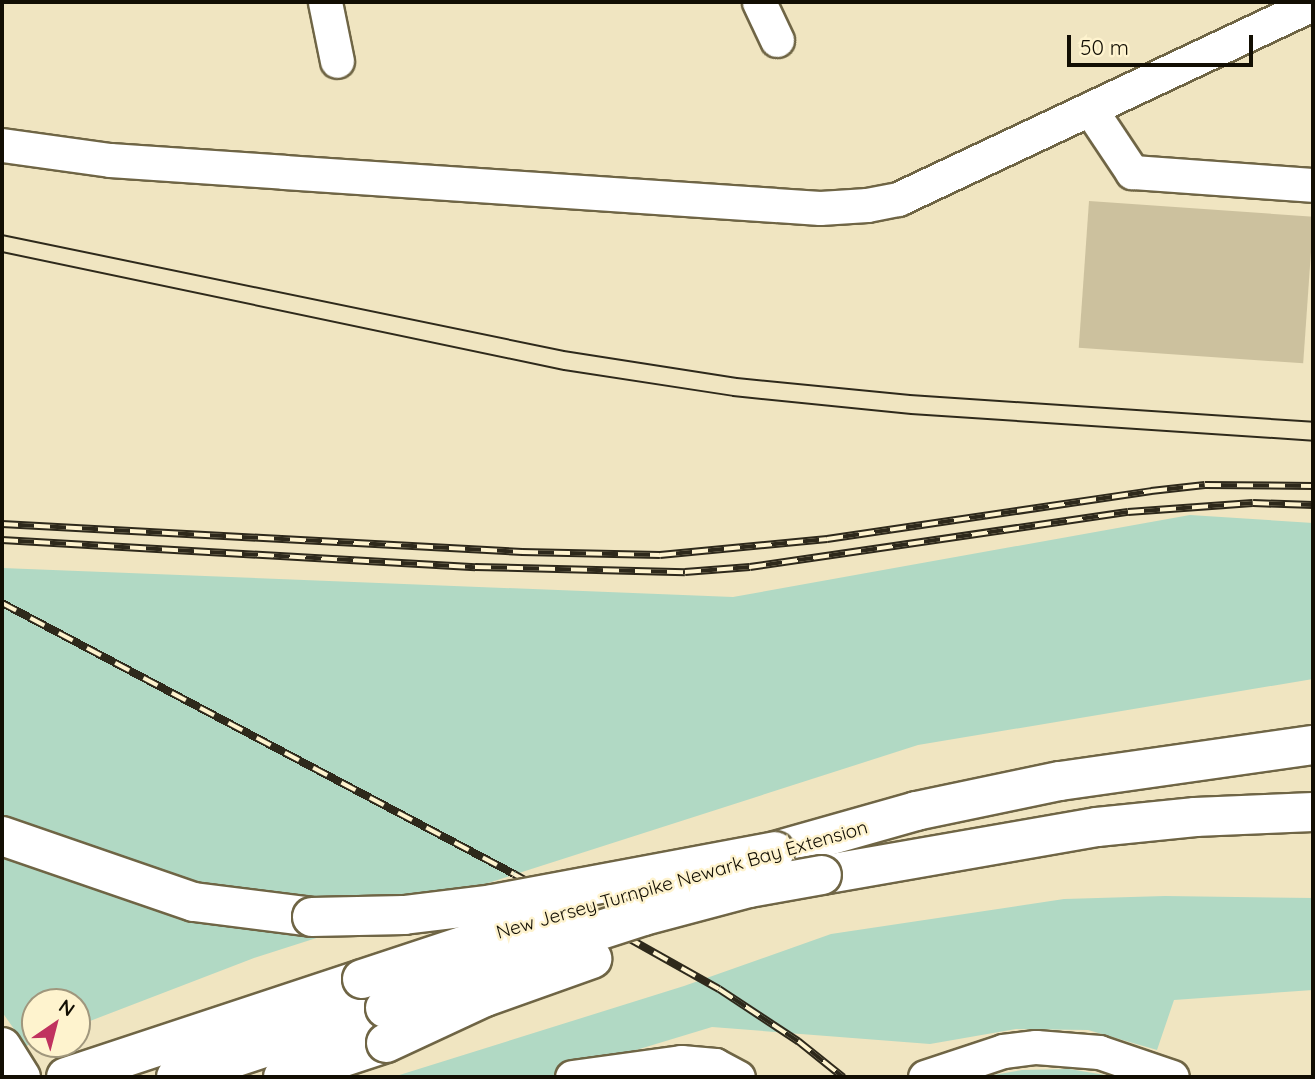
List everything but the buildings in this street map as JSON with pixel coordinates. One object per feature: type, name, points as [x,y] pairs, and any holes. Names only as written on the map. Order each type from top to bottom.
[{"type":"highway","name":"New Jersey Turnpike Newark Bay Extension","points":[[77,1073],[378,1010],[625,893],[916,811],[1060,780],[1313,745]]},
{"type":"highway","name":"New Jersey Turnpike Newark Bay Extension","points":[[176,1077],[378,1010],[489,966],[644,916],[749,888],[812,886],[932,855],[1150,821],[1313,812]]},
{"type":"highway","points":[[2,836],[194,902],[312,917],[404,915],[493,904],[775,851]]},
{"type":"highway","points":[[283,1077],[378,1010]]},
{"type":"highway","points":[[2,1047],[21,1077]]},
{"type":"street","points":[[325,2],[337,61]]},
{"type":"street","points":[[759,2],[777,40]]},
{"type":"street","points":[[2,145],[110,160],[820,208],[898,199],[1313,4]]},
{"type":"street","points":[[1090,109],[1132,172],[1313,185]]},
{"type":"street","points":[[925,1077],[1003,1051],[1036,1047],[1099,1052],[1172,1077]]},
{"type":"street","points":[[572,1077],[681,1062],[715,1065],[738,1077]]},
{"type":"green space","points":[[1190,515],[1313,523],[1313,679],[918,745],[254,958],[91,1021],[91,988],[21,988],[21,1039],[2,1012],[2,568],[733,597]]},
{"type":"green space","points":[[1165,896],[1313,898],[1313,990],[1174,1000],[1157,1050],[1088,1030],[1016,1029],[930,1044],[712,1027],[547,1077],[393,1077],[684,986],[831,934],[1064,899]]},
{"type":"green space","points":[[1069,1069],[1117,1077],[982,1077],[1022,1070]]},
{"type":"tram line","points":[[2,235],[564,351],[737,378],[910,395],[1313,422]]},
{"type":"tram line","points":[[2,252],[564,370],[733,396],[911,414],[1313,441]]},
{"type":"railway","points":[[2,524],[522,552],[660,555],[827,539],[1205,485],[1313,486]]},
{"type":"railway","points":[[2,540],[475,567],[685,572],[750,567],[1128,512],[1253,503],[1313,505]]},
{"type":"railway","points":[[2,603],[514,874],[719,989],[798,1041],[843,1077]]}]
